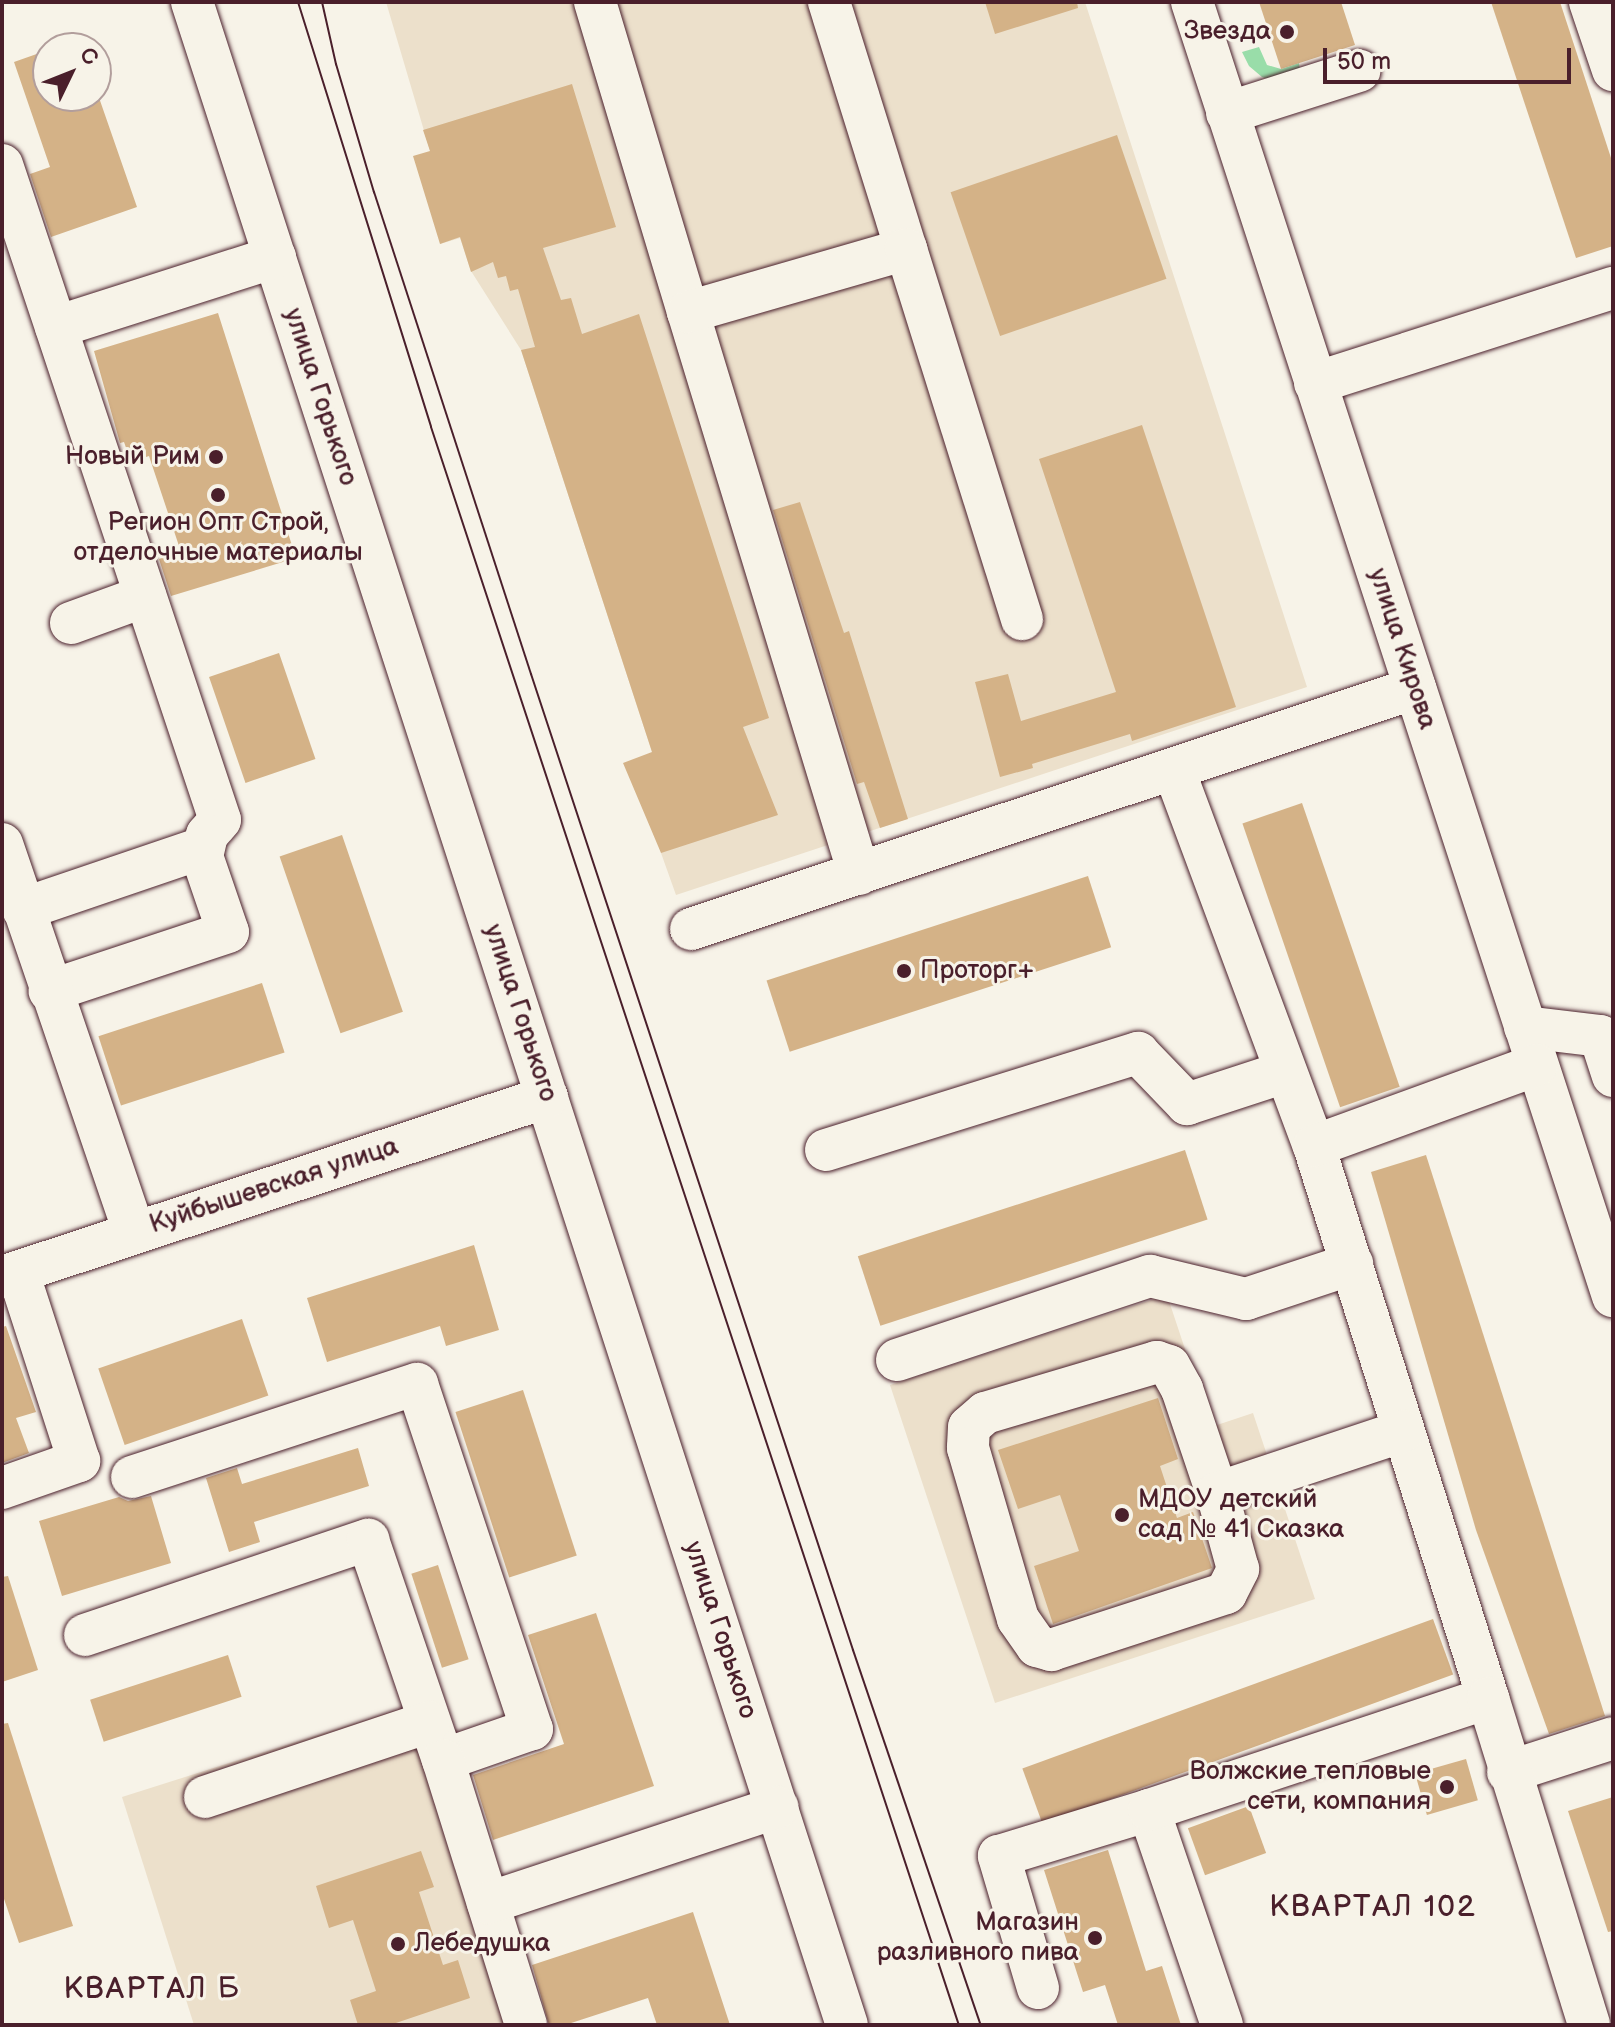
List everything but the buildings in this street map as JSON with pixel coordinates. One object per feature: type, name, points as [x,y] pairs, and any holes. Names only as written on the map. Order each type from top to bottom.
[{"type":"street","name":"улица Горького","points":[[192,2],[847,2025]]},
{"type":"street","points":[[595,2],[859,874]]},
{"type":"street","points":[[829,2],[1022,619]]},
{"type":"street","name":"улица Кирова","points":[[1192,2],[1611,1283]]},
{"type":"street","points":[[1590,2],[1613,70]]},
{"type":"street","points":[[1227,113],[1359,71]]},
{"type":"street","points":[[2,165],[220,820],[207,835],[202,848],[228,932],[50,991]]},
{"type":"street","points":[[688,312],[906,249]]},
{"type":"street","points":[[56,327],[275,257]]},
{"type":"street","points":[[1315,383],[1613,288]]},
{"type":"street","points":[[71,623],[145,596]]},
{"type":"street","points":[[691,929],[1415,688]]},
{"type":"street","points":[[1174,770],[1314,1146],[1589,2025]]},
{"type":"street","points":[[2,844],[134,1231]]},
{"type":"street","points":[[23,909],[202,848]]},
{"type":"street","points":[[1314,1146],[1531,1046],[1600,1036],[1613,1076]]},
{"type":"street","points":[[826,1150],[1138,1053],[1187,1104],[1285,1072]]},
{"type":"street","name":"Куйбышевская улица","points":[[10,1274],[547,1097]]},
{"type":"street","points":[[897,1360],[1150,1276],[1246,1299],[1352,1264]]},
{"type":"street","points":[[2,1488],[79,1461],[10,1274]]},
{"type":"street","points":[[1157,1362],[1169,1366],[1182,1389],[1217,1493],[1238,1569],[1226,1593],[1051,1650],[1037,1646],[1018,1619],[968,1448],[969,1427],[985,1413],[1157,1362]]},
{"type":"street","points":[[132,1477],[417,1384],[532,1729],[443,1760]]},
{"type":"street","points":[[1217,1493],[1403,1431]]},
{"type":"street","points":[[85,1635],[368,1540],[443,1760],[526,2025]]},
{"type":"street","points":[[1038,1988],[999,1856],[1488,1698]]},
{"type":"street","points":[[205,1797],[429,1722]]},
{"type":"street","points":[[1508,1772],[1613,1738]]},
{"type":"street","points":[[488,1903],[778,1807]]},
{"type":"street","points":[[1149,1810],[1222,2025]]},
{"type":"shaded area","points":[[386,2],[1085,2],[1307,687],[676,895],[661,853],[652,752],[521,350],[471,271],[460,238],[440,244],[430,151]]},
{"type":"shaded area","points":[[1167,1295],[1211,1427],[1253,1413],[1315,1599],[995,1703],[890,1385]]},
{"type":"shaded area","points":[[409,1706],[510,2025],[194,2025],[122,1797]]},
{"type":"green space","points":[[1259,47],[1267,65],[1281,69],[1299,63],[1300,71],[1276,82],[1262,77],[1249,66],[1242,52]]},
{"type":"tram line","points":[[298,2],[431,427],[959,2025]]},
{"type":"tram line","points":[[322,2],[336,64],[374,192],[531,674],[853,1650],[981,2025]]},
{"type":"place","name":"Звезда","points":[[1287,32]]},
{"type":"place","name":"Новый Рим","points":[[216,457]]},
{"type":"place","name":"Регион Опт Строй, отделочные материалы","points":[[218,495]]},
{"type":"place","name":"Проторг+","points":[[904,971]]},
{"type":"place","name":"МДОУ детский сад № 41 Сказка","points":[[1122,1515]]},
{"type":"place","name":"Волжские тепловые сети, компания","points":[[1447,1787]]},
{"type":"place","name":"Магазин разливного пива","points":[[1095,1938]]},
{"type":"place","name":"Лебедушка","points":[[398,1944]]},
{"type":"district","name":"КВАРТАЛ 102","points":[[1373,1907]]},
{"type":"district","name":"КВАРТАЛ Б","points":[[152,1989]]}]
